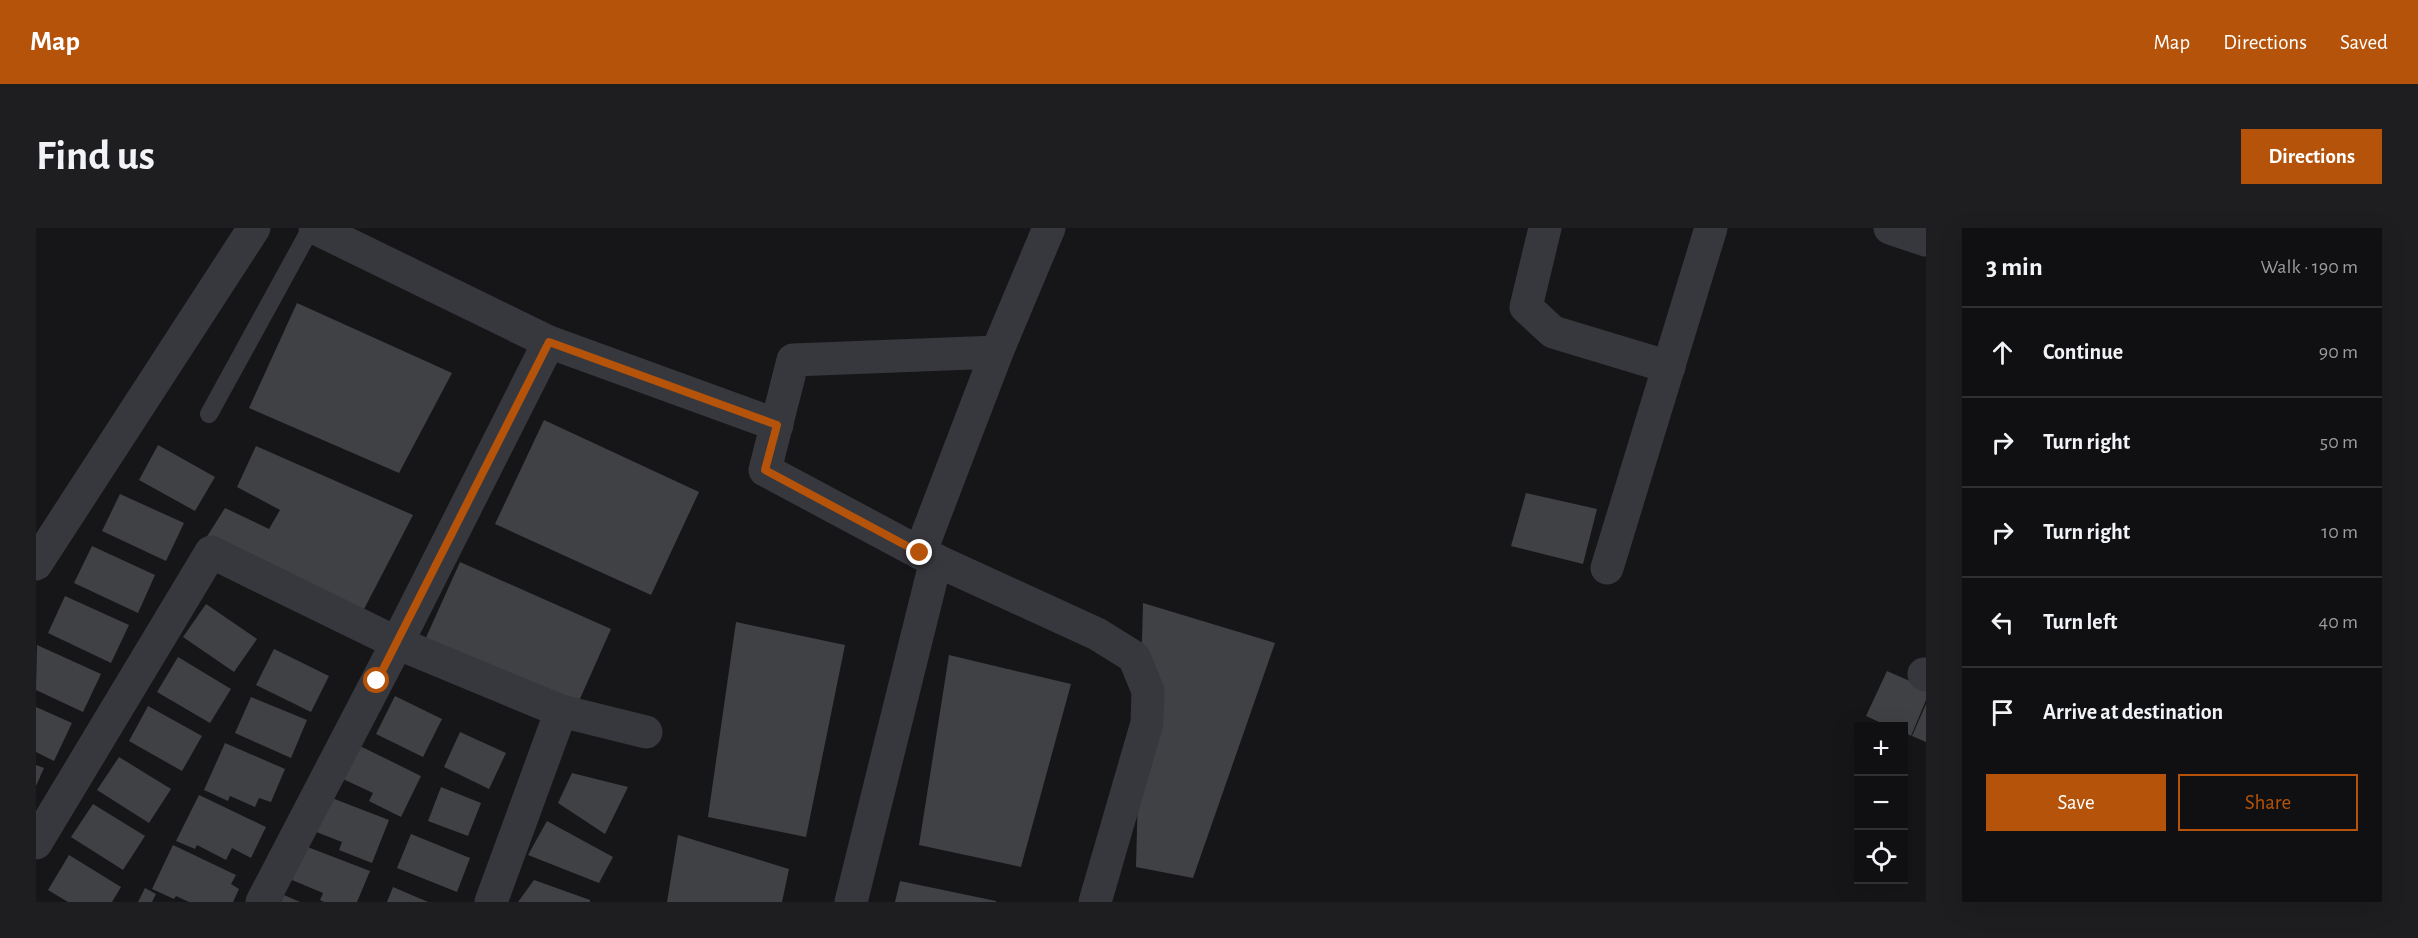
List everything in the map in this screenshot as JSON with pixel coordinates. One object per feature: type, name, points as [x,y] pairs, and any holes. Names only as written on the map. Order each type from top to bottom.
[{"type":"street","points":[[36,564],[254,228]]},
{"type":"street","points":[[313,228],[549,342],[777,425]]},
{"type":"street","points":[[851,902],[928,556],[997,352],[1049,228]]},
{"type":"street","points":[[1545,228],[1526,307],[1553,332],[1669,367]]},
{"type":"street","points":[[1607,568],[1711,228]]},
{"type":"street","points":[[1890,228],[1926,240]]},
{"type":"street","points":[[262,902],[397,643],[549,342]]},
{"type":"street","points":[[997,352],[793,360],[765,470],[928,556],[1097,634],[1134,657],[1148,691],[1147,723],[1095,902]]},
{"type":"street","points":[[36,843],[211,552],[397,643],[561,711],[646,732]]},
{"type":"street","points":[[491,902],[561,711]]},
{"type":"lane","points":[[209,414],[313,228]]},
{"type":"building","points":[[297,303],[452,373],[399,473],[249,408]]},
{"type":"building","points":[[544,420],[699,492],[651,595],[495,524]]},
{"type":"building","points":[[158,445],[215,477],[195,511],[139,480]]},
{"type":"building","points":[[256,446],[413,515],[363,611],[206,538],[225,508],[269,529],[280,510],[237,487]]},
{"type":"building","points":[[1526,493],[1597,509],[1583,564],[1511,546]]},
{"type":"building","points":[[120,494],[184,523],[166,561],[102,531]]},
{"type":"building","points":[[92,546],[155,575],[138,613],[74,583]]},
{"type":"building","points":[[460,562],[611,629],[575,710],[424,642]]},
{"type":"building","points":[[65,596],[129,625],[111,663],[48,633]]},
{"type":"building","points":[[1143,603],[1275,643],[1193,878],[1136,867]]},
{"type":"building","points":[[206,604],[257,639],[234,672],[183,637]]},
{"type":"building","points":[[736,622],[845,645],[806,837],[708,817]]},
{"type":"building","points":[[37,645],[101,674],[83,712],[36,690]]},
{"type":"building","points":[[274,649],[329,676],[311,712],[256,685]]},
{"type":"building","points":[[949,655],[1071,684],[1021,867],[919,845]]},
{"type":"building","points":[[178,657],[231,689],[210,723],[157,692]]},
{"type":"building","points":[[1887,671],[1926,688],[1926,700],[1911,736],[1908,734],[1908,722],[1879,722],[1866,716]]},
{"type":"building","points":[[395,696],[442,719],[423,757],[376,734]]},
{"type":"building","points":[[251,697],[307,720],[291,758],[235,733]]},
{"type":"building","points":[[1926,704],[1926,742],[1912,736]]},
{"type":"building","points":[[148,706],[202,736],[182,771],[129,741]]},
{"type":"building","points":[[36,707],[72,723],[54,761],[36,752]]},
{"type":"building","points":[[460,732],[506,753],[489,789],[444,767]]},
{"type":"building","points":[[225,743],[285,769],[271,802],[259,798],[255,807],[230,796],[228,801],[204,790]]},
{"type":"building","points":[[360,746],[421,776],[401,817],[369,801],[373,793],[343,779]]},
{"type":"building","points":[[119,757],[171,789],[149,823],[97,790]]},
{"type":"building","points":[[36,765],[44,768],[36,786]]},
{"type":"building","points":[[572,773],[628,787],[605,834],[558,803]]},
{"type":"building","points":[[441,787],[481,803],[468,836],[428,821]]},
{"type":"building","points":[[199,795],[266,827],[251,858],[232,848],[226,860],[197,845],[195,849],[176,841]]},
{"type":"building","points":[[324,795],[389,820],[372,863],[339,850],[342,842],[311,830]]},
{"type":"building","points":[[93,804],[145,836],[123,870],[71,837]]},
{"type":"building","points":[[547,821],[613,857],[599,883],[528,855]]},
{"type":"building","points":[[411,834],[470,858],[457,892],[397,868]]},
{"type":"building","points":[[678,835],[789,869],[782,902],[667,902]]},
{"type":"building","points":[[173,845],[236,875],[231,884],[239,889],[233,902],[189,902],[176,896],[174,899],[152,889]]},
{"type":"building","points":[[305,846],[370,871],[357,902],[324,902],[320,900],[323,893],[292,880]]},
{"type":"building","points":[[69,855],[121,887],[112,902],[68,902],[48,890]]},
{"type":"building","points":[[534,880],[590,900],[590,902],[518,902]]},
{"type":"building","points":[[900,881],[996,901],[996,902],[895,902]]},
{"type":"building","points":[[393,887],[428,902],[387,902]]},
{"type":"building","points":[[145,888],[156,894],[152,902],[138,902]]},
{"type":"building","points":[[284,895],[300,902],[281,902]]},
{"type":"route","points":[[377,681],[549,342],[777,425],[765,470],[920,553]]}]
